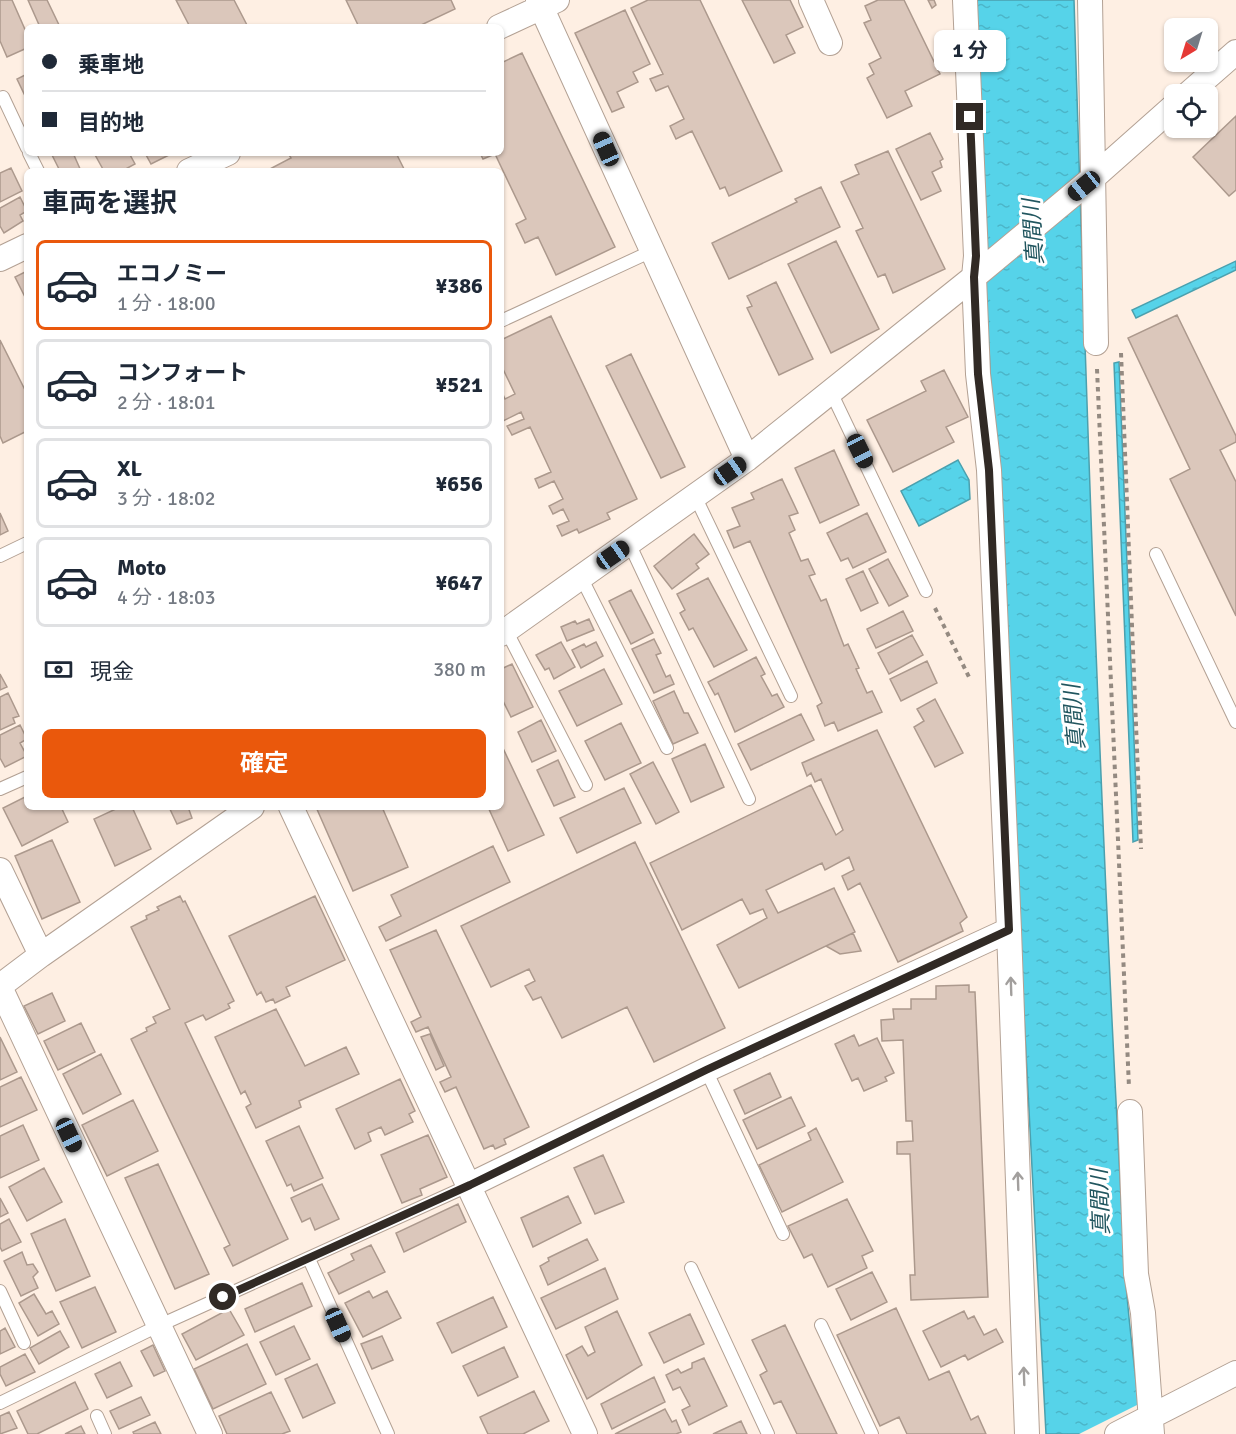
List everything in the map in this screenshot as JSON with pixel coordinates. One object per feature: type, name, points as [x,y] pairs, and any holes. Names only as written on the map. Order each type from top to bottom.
[{"type":"street","points":[[811,0],[830,43]]},
{"type":"street","points":[[966,0],[978,273],[978,374],[989,470],[1009,930],[1027,1434]]},
{"type":"street","points":[[1090,0],[1089,181],[1096,343]]},
{"type":"street","points":[[504,24],[546,2],[652,251],[747,459]]},
{"type":"street","points":[[1199,84],[1236,52]]},
{"type":"street","points":[[504,632],[747,459],[978,273],[1089,181],[1164,115]]},
{"type":"street","points":[[196,168],[222,156]]},
{"type":"street","points":[[0,259],[24,247]]},
{"type":"street","points":[[210,1434],[0,987],[41,955],[248,810]]},
{"type":"street","points":[[292,810],[585,1434]]},
{"type":"street","points":[[0,870],[41,955]]},
{"type":"street","points":[[470,1185],[706,1070],[1009,930]]},
{"type":"street","points":[[1130,1112],[1136,1274],[1143,1313],[1140,1426],[1235,1376]]},
{"type":"lane","points":[[3,97],[24,142]]},
{"type":"lane","points":[[504,320],[652,251]]},
{"type":"lane","points":[[831,392],[926,591]]},
{"type":"lane","points":[[695,496],[791,696]]},
{"type":"lane","points":[[629,543],[749,798]]},
{"type":"lane","points":[[0,556],[24,544]]},
{"type":"lane","points":[[1156,554],[1236,722]]},
{"type":"lane","points":[[581,577],[667,748]]},
{"type":"lane","points":[[504,632],[586,785]]},
{"type":"lane","points":[[0,789],[24,778]]},
{"type":"lane","points":[[706,1070],[783,1234]]},
{"type":"lane","points":[[0,1403],[158,1326],[470,1185]]},
{"type":"lane","points":[[309,1259],[388,1434]]},
{"type":"lane","points":[[691,1268],[768,1434]]},
{"type":"lane","points":[[0,1292],[24,1343]]},
{"type":"lane","points":[[821,1325],[872,1434]]},
{"type":"lane","points":[[97,1416],[105,1434]]},
{"type":"path","points":[[1096,343],[1130,1112]]},
{"type":"path","points":[[1120,348],[1141,849]]},
{"type":"path","points":[[926,591],[973,685]]},
{"type":"water","name":"真間川","points":[[975,0],[1074,0],[1109,952],[1125,1269],[1141,1434],[1046,1434],[983,235]]},
{"type":"water","points":[[1236,261],[1236,270],[1136,318],[1132,310]]},
{"type":"water","points":[[1119,362],[1138,840],[1133,842],[1114,363]]},
{"type":"water","points":[[958,460],[969,480],[970,499],[919,526],[901,491]]},
{"type":"pier","points":[[1141,1403],[1142,1434],[1079,1434]]},
{"type":"building","points":[[0,0],[12,0],[24,27],[24,49],[7,57],[0,41]]},
{"type":"building","points":[[28,0],[47,0],[59,24],[39,24]]},
{"type":"building","points":[[176,0],[234,0],[246,24],[188,24]]},
{"type":"building","points":[[346,0],[451,0],[455,9],[423,24],[358,24]]},
{"type":"building","points":[[648,0],[700,0],[782,171],[729,196],[725,187],[720,189],[692,131],[676,139],[670,126],[684,119],[668,86],[656,91],[650,79],[663,74],[631,8]]},
{"type":"building","points":[[742,0],[790,0],[803,27],[786,35],[795,53],[774,63]]},
{"type":"building","points":[[878,0],[904,0],[940,74],[905,91],[912,106],[887,118],[867,78],[874,74],[869,64],[881,58],[864,23],[871,20],[865,6]]},
{"type":"building","points":[[928,0],[934,0],[936,5],[932,8]]},
{"type":"building","points":[[625,10],[650,64],[633,72],[638,82],[617,92],[624,107],[612,112],[575,33]]},
{"type":"building","points":[[522,53],[615,247],[556,275],[538,237],[525,243],[516,224],[526,219],[504,173],[504,168],[502,168],[496,156],[504,156],[504,62]]},
{"type":"building","points":[[24,76],[24,94],[17,79]]},
{"type":"building","points":[[1236,116],[1236,190],[1229,196],[1193,157],[1213,138],[1218,138],[1218,133]]},
{"type":"building","points":[[930,133],[943,159],[940,161],[942,167],[932,172],[941,191],[921,200],[896,149]]},
{"type":"building","points":[[888,151],[945,269],[893,293],[885,274],[878,277],[856,231],[863,228],[841,182],[859,174],[855,165]]},
{"type":"building","points":[[52,156],[74,156],[80,168],[58,168]]},
{"type":"building","points":[[96,156],[131,156],[135,164],[128,168],[102,168]]},
{"type":"building","points":[[147,156],[167,156],[151,164]]},
{"type":"building","points":[[290,156],[398,156],[404,168],[272,168],[291,158]]},
{"type":"building","points":[[11,168],[22,191],[0,202],[0,173]]},
{"type":"building","points":[[821,187],[840,227],[729,279],[712,243],[797,202],[795,199]]},
{"type":"building","points":[[20,197],[24,205],[24,213],[20,215],[23,221],[4,233],[0,226],[0,208]]},
{"type":"building","points":[[836,241],[879,329],[831,353],[788,264]]},
{"type":"building","points":[[24,272],[24,295],[15,277]]},
{"type":"building","points":[[776,282],[813,359],[779,375],[747,308],[752,306],[747,296]]},
{"type":"building","points":[[1177,315],[1236,436],[1236,442],[1220,450],[1236,482],[1236,616],[1170,479],[1190,469],[1128,338]]},
{"type":"building","points":[[551,316],[637,499],[607,513],[610,519],[579,533],[577,529],[562,536],[557,526],[569,521],[563,509],[553,514],[549,506],[563,499],[554,481],[539,488],[535,479],[551,472],[530,427],[512,435],[507,426],[524,419],[521,412],[504,420],[504,397],[505,399],[515,394],[504,371],[504,339]]},
{"type":"building","points":[[0,340],[24,388],[24,432],[3,443],[0,436]]},
{"type":"building","points":[[631,354],[685,467],[661,478],[606,366]]},
{"type":"building","points":[[944,370],[968,417],[946,427],[954,442],[893,472],[867,420],[926,391],[921,381]]},
{"type":"building","points":[[834,450],[859,505],[820,523],[795,468]]},
{"type":"building","points":[[782,479],[798,513],[789,516],[795,530],[789,533],[801,561],[808,559],[815,574],[809,576],[821,601],[826,599],[844,646],[848,644],[859,668],[856,669],[867,693],[872,691],[882,712],[838,731],[834,722],[825,726],[817,706],[822,703],[750,541],[734,548],[727,531],[740,526],[732,508],[754,499],[751,493]]},
{"type":"building","points":[[0,513],[8,531],[0,535]]},
{"type":"building","points":[[867,513],[886,552],[853,568],[848,558],[841,561],[827,533]]},
{"type":"building","points":[[694,534],[709,554],[696,564],[699,568],[672,589],[654,566]]},
{"type":"building","points":[[888,559],[908,596],[889,606],[869,569]]},
{"type":"building","points":[[863,571],[878,603],[861,611],[846,579]]},
{"type":"building","points":[[708,578],[747,650],[714,667],[693,628],[689,630],[680,613],[685,610],[677,594]]},
{"type":"building","points":[[631,590],[653,633],[631,644],[609,601]]},
{"type":"building","points":[[903,611],[913,631],[876,648],[867,629]]},
{"type":"building","points":[[589,619],[594,630],[567,641],[561,627],[575,621],[577,624]]},
{"type":"building","points":[[912,635],[923,655],[889,674],[878,653]]},
{"type":"building","points":[[654,639],[661,653],[656,655],[666,677],[670,675],[674,684],[654,693],[632,649]]},
{"type":"building","points":[[561,642],[575,667],[554,679],[549,668],[545,670],[536,655]]},
{"type":"building","points":[[596,642],[603,656],[581,668],[572,650],[584,644],[586,647]]},
{"type":"building","points":[[756,657],[765,674],[761,676],[772,696],[777,694],[784,707],[735,732],[718,693],[715,695],[708,682]]},
{"type":"building","points":[[927,661],[937,683],[901,701],[890,679]]},
{"type":"building","points":[[512,664],[533,707],[511,717],[504,703],[504,668]]},
{"type":"building","points":[[604,669],[622,704],[577,726],[559,691]]},
{"type":"building","points":[[0,674],[7,687],[0,690]]},
{"type":"building","points":[[674,691],[684,713],[688,713],[698,733],[673,744],[653,701]]},
{"type":"building","points":[[8,693],[19,716],[13,718],[15,723],[0,730],[0,697]]},
{"type":"building","points":[[935,699],[963,753],[935,767],[914,727],[924,721],[917,709]]},
{"type":"building","points":[[801,714],[814,740],[751,770],[738,744]]},
{"type":"building","points":[[541,720],[556,751],[532,762],[518,732]]},
{"type":"building","points":[[621,723],[641,763],[605,780],[585,741]]},
{"type":"building","points":[[20,725],[24,733],[24,741],[20,743],[24,750],[24,758],[5,767],[0,758],[0,735]]},
{"type":"building","points":[[877,730],[967,917],[960,923],[963,931],[898,962],[860,883],[848,890],[842,876],[854,870],[849,857],[825,870],[822,863],[766,890],[778,913],[834,888],[855,932],[739,988],[717,945],[767,918],[763,909],[750,914],[742,899],[682,930],[650,863],[811,785],[836,835],[843,830],[821,779],[815,782],[811,773],[807,776],[802,763]]},
{"type":"building","points":[[705,744],[724,787],[691,802],[672,759]]},
{"type":"building","points":[[504,750],[544,835],[508,851],[489,810],[504,810]]},
{"type":"building","points":[[558,760],[575,797],[554,806],[537,770]]},
{"type":"building","points":[[653,762],[679,812],[656,824],[630,774]]},
{"type":"building","points":[[624,788],[641,823],[577,853],[560,818]]},
{"type":"building","points":[[24,798],[24,810],[62,810],[68,822],[22,846],[3,808]]},
{"type":"building","points":[[114,810],[133,810],[151,849],[115,866],[94,819]]},
{"type":"building","points":[[170,810],[189,810],[192,818],[177,824]]},
{"type":"building","points":[[317,810],[383,810],[408,867],[353,891]]},
{"type":"building","points":[[52,840],[80,902],[42,919],[15,856]]},
{"type":"building","points":[[635,842],[725,1028],[654,1062],[627,1007],[562,1038],[541,997],[533,1000],[525,986],[535,981],[529,969],[491,987],[461,926]]},
{"type":"building","points":[[493,846],[510,882],[386,941],[379,927],[401,916],[391,895]]},
{"type":"building","points":[[180,896],[183,902],[185,901],[234,1001],[228,1004],[230,1008],[206,1020],[203,1015],[185,1023],[288,1239],[233,1266],[224,1248],[230,1245],[131,1039],[147,1031],[146,1028],[156,1023],[153,1017],[170,1009],[131,927],[159,910],[157,907]]},
{"type":"building","points":[[315,896],[345,960],[286,987],[290,996],[275,1003],[273,999],[266,1002],[261,992],[257,995],[229,936]]},
{"type":"building","points":[[436,930],[529,1127],[504,1139],[506,1144],[495,1149],[493,1145],[484,1149],[456,1087],[445,1092],[440,1082],[451,1077],[428,1027],[416,1032],[411,1022],[421,1017],[390,950]]},
{"type":"building","points":[[853,933],[861,951],[840,954],[826,946]]},
{"type":"building","points":[[969,985],[969,992],[975,992],[988,1297],[911,1300],[910,1275],[915,1275],[910,1154],[897,1154],[897,1142],[913,1141],[912,1121],[906,1121],[903,1040],[882,1041],[881,1020],[894,1019],[893,1009],[911,1009],[911,999],[936,999],[936,986]]},
{"type":"building","points":[[52,993],[65,1021],[38,1034],[24,1006]]},
{"type":"building","points":[[276,1009],[305,1066],[346,1047],[359,1074],[299,1101],[301,1107],[256,1128],[246,1107],[251,1104],[245,1091],[241,1094],[215,1037]]},
{"type":"building","points":[[81,1023],[95,1052],[58,1070],[44,1041]]},
{"type":"building","points":[[430,1034],[444,1066],[436,1070],[421,1037]]},
{"type":"building","points":[[854,1035],[859,1046],[877,1038],[894,1073],[885,1077],[887,1081],[864,1091],[858,1078],[852,1081],[835,1044]]},
{"type":"building","points":[[0,1037],[17,1072],[0,1080]]},
{"type":"building","points":[[101,1054],[121,1094],[83,1114],[63,1074]]},
{"type":"building","points":[[770,1073],[781,1097],[745,1114],[734,1090]]},
{"type":"building","points":[[21,1077],[37,1110],[0,1127],[0,1087]]},
{"type":"building","points":[[400,1079],[415,1111],[409,1114],[413,1122],[385,1135],[381,1127],[368,1133],[371,1141],[355,1149],[336,1109]]},
{"type":"building","points":[[791,1097],[805,1126],[757,1149],[743,1120]]},
{"type":"building","points":[[133,1100],[158,1151],[107,1176],[82,1125]]},
{"type":"building","points":[[23,1125],[39,1160],[0,1178],[0,1136]]},
{"type":"building","points":[[299,1126],[323,1178],[294,1191],[291,1184],[287,1186],[266,1141]]},
{"type":"building","points":[[816,1128],[843,1182],[782,1212],[759,1165],[811,1140],[808,1133]]},
{"type":"building","points":[[428,1135],[447,1177],[420,1189],[422,1195],[402,1203],[381,1155]]},
{"type":"building","points":[[603,1155],[624,1202],[595,1214],[574,1168]]},
{"type":"building","points":[[158,1164],[209,1274],[175,1289],[125,1178]]},
{"type":"building","points":[[44,1168],[62,1202],[27,1221],[9,1187]]},
{"type":"building","points":[[322,1184],[339,1219],[315,1230],[310,1218],[302,1222],[291,1198]]},
{"type":"building","points":[[568,1196],[581,1223],[533,1247],[521,1218]]},
{"type":"building","points":[[0,1198],[8,1213],[0,1217]]},
{"type":"building","points":[[847,1199],[873,1251],[862,1256],[867,1268],[828,1287],[812,1254],[804,1258],[788,1226]]},
{"type":"building","points":[[458,1204],[466,1222],[404,1252],[396,1233]]},
{"type":"building","points":[[9,1219],[21,1242],[2,1251],[0,1224]]},
{"type":"building","points":[[65,1219],[90,1276],[56,1291],[31,1234]]},
{"type":"building","points":[[587,1239],[598,1260],[548,1285],[540,1266],[549,1261],[548,1258]]},
{"type":"building","points":[[371,1245],[385,1272],[339,1294],[328,1273],[354,1260],[351,1254]]},
{"type":"building","points":[[22,1252],[27,1265],[33,1264],[38,1272],[33,1277],[38,1288],[21,1296],[4,1261]]},
{"type":"building","points":[[605,1268],[618,1299],[556,1329],[541,1298]]},
{"type":"building","points":[[872,1272],[887,1302],[851,1320],[836,1289]]},
{"type":"building","points":[[302,1283],[312,1306],[255,1332],[245,1309]]},
{"type":"building","points":[[95,1287],[116,1332],[82,1348],[60,1302]]},
{"type":"building","points":[[369,1291],[373,1298],[387,1291],[401,1318],[363,1337],[345,1303]]},
{"type":"building","points":[[34,1294],[46,1314],[52,1311],[59,1324],[38,1336],[19,1303]]},
{"type":"building","points":[[493,1297],[507,1327],[452,1353],[437,1323]]},
{"type":"building","points":[[896,1308],[929,1380],[949,1371],[971,1420],[978,1416],[986,1434],[907,1434],[899,1417],[880,1426],[837,1335]]},
{"type":"building","points":[[229,1309],[244,1335],[196,1360],[182,1334]]},
{"type":"building","points":[[617,1311],[642,1365],[587,1399],[566,1355],[582,1346],[588,1356],[595,1352],[585,1327]]},
{"type":"building","points":[[964,1311],[968,1319],[974,1316],[984,1335],[996,1329],[1003,1342],[968,1360],[965,1355],[941,1367],[923,1331]]},
{"type":"building","points":[[690,1314],[704,1344],[664,1363],[649,1333]]},
{"type":"building","points":[[785,1325],[837,1434],[797,1434],[781,1401],[774,1404],[760,1375],[767,1371],[752,1340]]},
{"type":"building","points":[[294,1326],[310,1359],[276,1375],[260,1342]]},
{"type":"building","points":[[5,1328],[15,1347],[0,1354],[0,1331]]},
{"type":"building","points":[[60,1331],[69,1347],[39,1364],[30,1348]]},
{"type":"building","points":[[382,1336],[393,1360],[372,1369],[361,1344]]},
{"type":"building","points":[[247,1344],[266,1384],[213,1409],[194,1369]]},
{"type":"building","points":[[153,1345],[165,1371],[154,1376],[141,1351]]},
{"type":"building","points":[[504,1347],[518,1377],[478,1396],[463,1366]]},
{"type":"building","points":[[25,1354],[35,1372],[6,1386],[0,1374],[0,1367]]},
{"type":"building","points":[[704,1358],[727,1406],[689,1425],[682,1410],[690,1406],[680,1387],[673,1390],[666,1375],[678,1369],[681,1373],[692,1368],[692,1363]]},
{"type":"building","points":[[120,1362],[132,1386],[107,1398],[95,1374]]},
{"type":"building","points":[[317,1364],[335,1403],[303,1418],[285,1379]]},
{"type":"building","points":[[654,1377],[665,1402],[612,1429],[601,1404]]},
{"type":"building","points":[[75,1382],[88,1409],[37,1434],[28,1434],[17,1411]]},
{"type":"building","points":[[534,1391],[549,1421],[523,1434],[488,1434],[480,1417]]},
{"type":"building","points":[[271,1392],[290,1431],[282,1434],[227,1434],[219,1416]]},
{"type":"building","points":[[141,1397],[150,1415],[119,1429],[110,1411]]},
{"type":"building","points":[[665,1409],[672,1422],[676,1420],[681,1432],[676,1434],[615,1434]]},
{"type":"building","points":[[9,1412],[17,1428],[0,1434],[0,1416]]},
{"type":"building","points":[[741,1421],[747,1434],[713,1434]]},
{"type":"building","points":[[155,1422],[161,1434],[134,1434],[133,1432]]},
{"type":"building","points":[[81,1426],[85,1434],[65,1434]]},
{"type":"route","points":[[223,1297],[470,1185],[706,1070],[1009,930],[989,470],[978,374],[970,117]]}]
